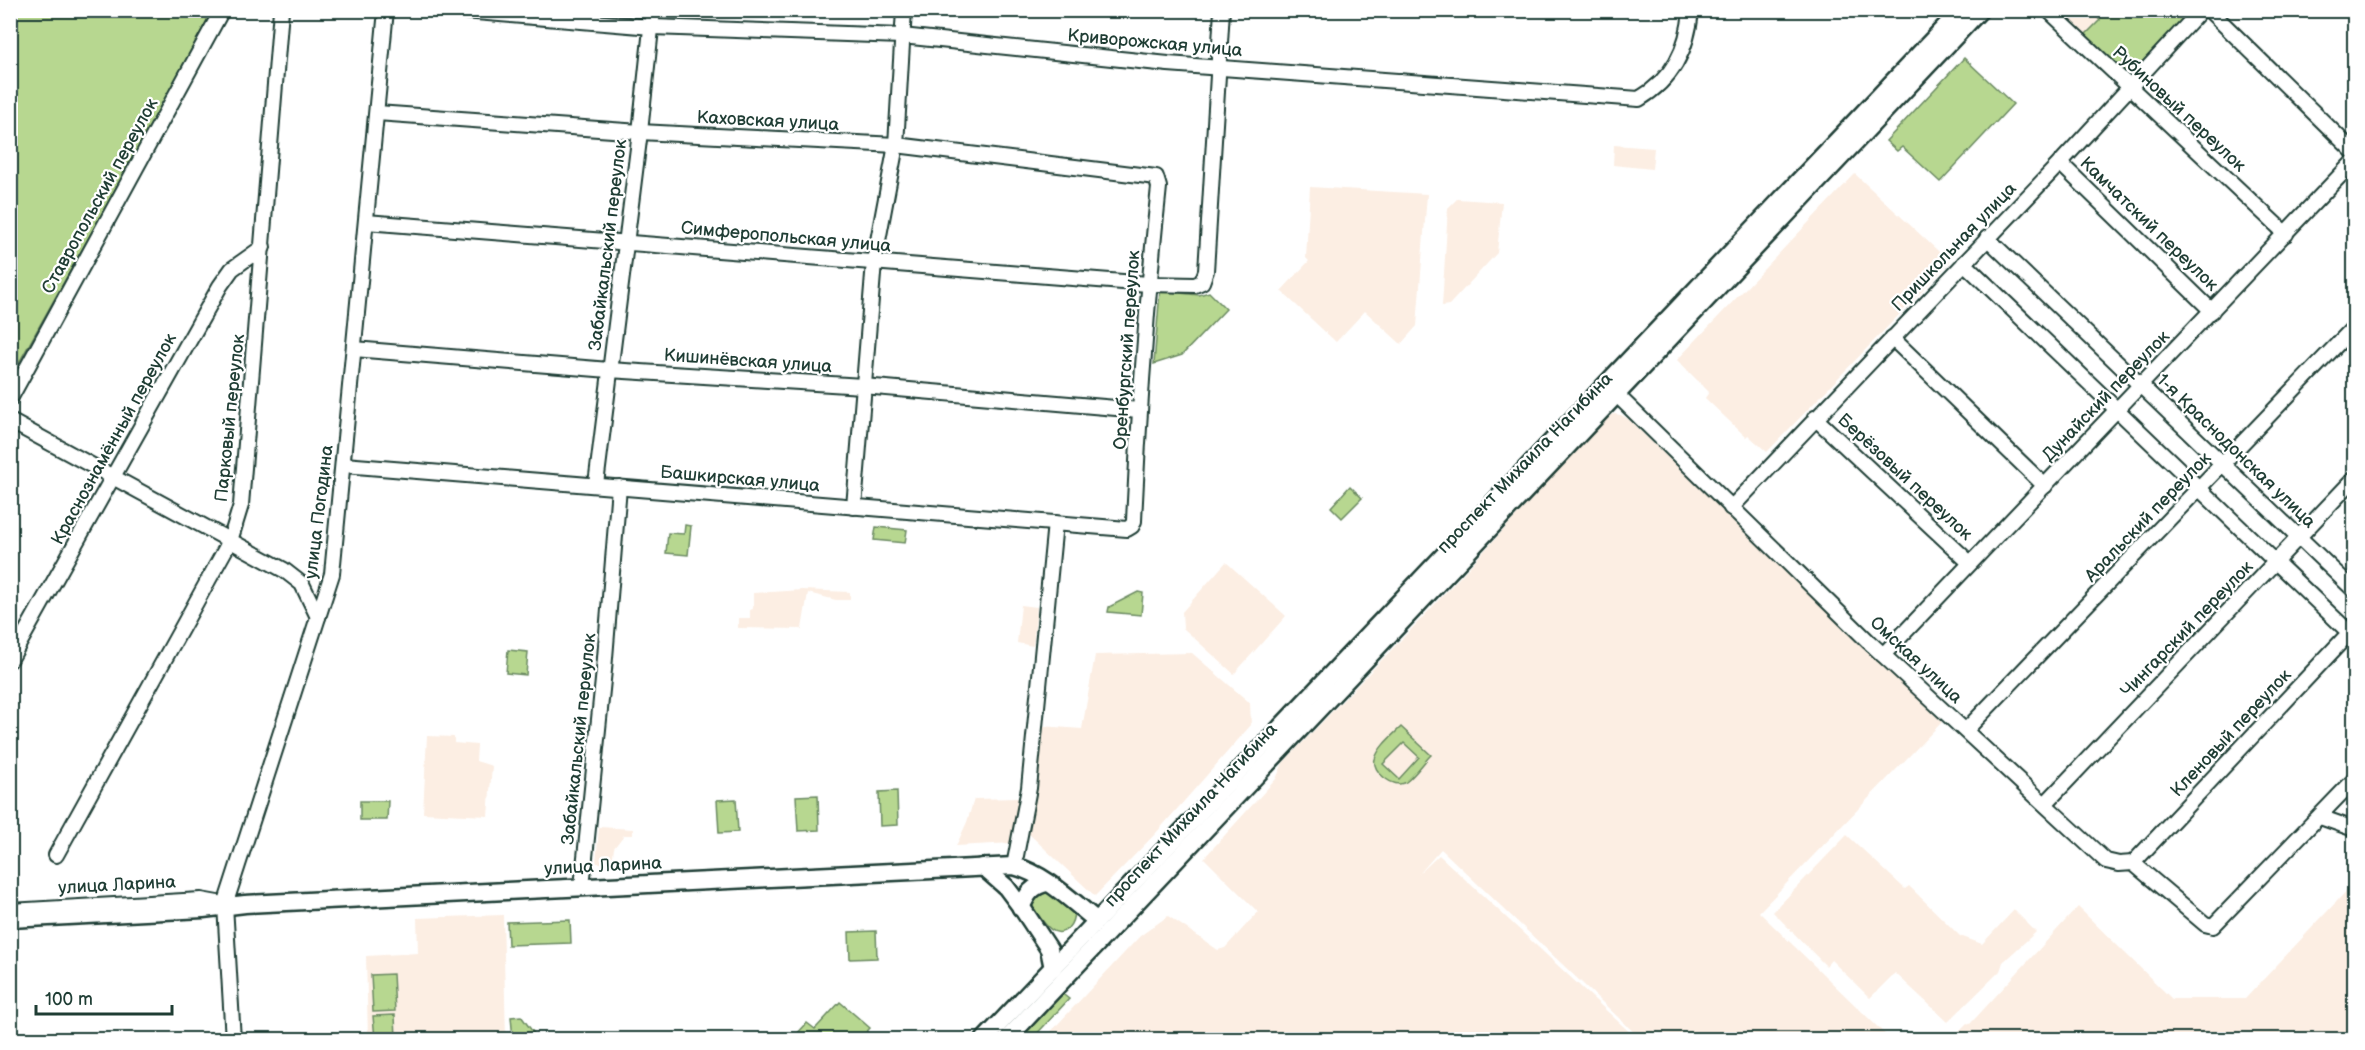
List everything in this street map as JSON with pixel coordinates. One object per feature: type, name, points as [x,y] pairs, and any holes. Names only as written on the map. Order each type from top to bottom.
[{"type":"main road","name":"проспект Михаила Нагибина","points":[[984,1040],[1961,10]]},
{"type":"main road","name":"проспект Михаила Нагибина","points":[[1006,1040],[1062,958],[1098,941],[1980,10]]},
{"type":"main road","points":[[1006,887],[1007,876],[1014,866],[1028,871],[1097,921]]},
{"type":"main road","name":"улица Ларина","points":[[10,919],[202,909],[225,905],[1014,866]]},
{"type":"main road","points":[[983,867],[1006,887],[1062,958]]},
{"type":"main road","points":[[1021,908],[1030,891],[1047,883]]},
{"type":"main road","name":"проспект Михаила Нагибина","points":[[1097,921],[1098,941]]},
{"type":"street","name":"Ставропольский переулок","points":[[10,399],[222,10]]},
{"type":"street","name":"Парковый переулок","points":[[56,855],[230,541],[241,505],[281,10]]},
{"type":"street","name":"улица Погодина","points":[[233,1040],[225,905],[332,574],[386,10]]},
{"type":"street","name":"Криворожская улица","points":[[452,10],[652,27],[902,36],[1168,64],[1639,99],[1660,85],[1672,72],[1685,44],[1691,10]]},
{"type":"street","name":"Забайкальский переулок","points":[[596,484],[653,10]]},
{"type":"street","points":[[854,507],[874,262],[896,145],[904,10]]},
{"type":"street","points":[[1218,66],[1222,10]]},
{"type":"street","name":"Рубиновый переулок","points":[[2048,10],[2286,234]]},
{"type":"street","name":"Пришкольная улица","points":[[1731,508],[2060,163],[2201,10]]},
{"type":"street","points":[[2209,10],[2355,152]]},
{"type":"street","name":"Симферопольская улица","points":[[366,222],[1148,284],[1195,285],[1202,282],[1206,271],[1218,66]]},
{"type":"street","name":"Каховская улица","points":[[377,113],[640,132],[896,145],[1156,177]]},
{"type":"street","name":"Дунайский переулок","points":[[1883,655],[2355,161]]},
{"type":"street","name":"Камчатский переулок","points":[[2060,163],[2212,311]]},
{"type":"street","name":"Оренбургский переулок","points":[[1132,526],[1148,284],[1159,187],[1156,177]]},
{"type":"street","name":"1-я Краснодонская улица","points":[[1987,238],[2355,590]]},
{"type":"street","name":"Краснознамённый переулок","points":[[10,660],[220,286],[232,269],[262,248]]},
{"type":"street","points":[[1964,262],[2353,633]]},
{"type":"street","name":"Аральский переулок","points":[[1966,730],[2355,327]]},
{"type":"street","points":[[1892,338],[2045,486]]},
{"type":"street","name":"Кишинёвская улица","points":[[354,349],[609,370],[863,386],[1139,410]]},
{"type":"street","name":"Омская улица","points":[[1617,395],[1883,655],[2106,861],[2119,864],[2133,863]]},
{"type":"street","name":"Берёзовый переулок","points":[[1815,418],[1970,563]]},
{"type":"street","points":[[10,421],[284,570],[302,584],[318,617]]},
{"type":"street","name":"Башкирская улица","points":[[344,465],[1127,529],[1132,526]]},
{"type":"street","name":"Чингарский переулок","points":[[2045,804],[2355,479]]},
{"type":"street","name":"Забайкальский переулок","points":[[582,887],[604,670],[619,487]]},
{"type":"street","points":[[1014,866],[1029,788],[1056,523]]},
{"type":"street","points":[[306,591],[320,596],[327,590]]},
{"type":"street","name":"Кленовый переулок","points":[[2133,863],[2353,633]]},
{"type":"street","points":[[2133,863],[2198,920],[2213,926],[2355,780]]},
{"type":"street","points":[[2320,817],[2355,829]]},
{"type":"street","name":"улица Ларина","points":[[10,911],[201,900],[225,905]]},
{"type":"shaded area","points":[[2059,11],[2090,11],[2100,19],[2085,35]]},
{"type":"shaded area","points":[[1614,145],[1654,148],[1652,169],[1613,165]]},
{"type":"shaded area","points":[[1855,174],[1950,262],[1767,452],[1748,435],[1746,437],[1705,398],[1709,392],[1677,360]]},
{"type":"shaded area","points":[[1310,187],[1427,194],[1417,326],[1401,344],[1365,311],[1336,342],[1281,291],[1309,261],[1306,258]]},
{"type":"shaded area","points":[[1457,199],[1502,202],[1497,253],[1449,305],[1442,306],[1448,208]]},
{"type":"shaded area","points":[[1614,414],[1628,419],[1942,722],[1759,912],[1890,1039],[1641,1039],[1441,849],[1419,874],[1439,855],[1637,1039],[1043,1040],[1140,936],[1168,916],[1218,950],[1225,948],[1258,912],[1204,858],[1276,779],[1283,763],[1423,617],[1607,418]]},
{"type":"shaded area","points":[[1226,562],[1286,616],[1234,674],[1183,628],[1182,612]]},
{"type":"shaded area","points":[[802,590],[850,592],[850,600],[836,600],[808,593],[802,629],[738,628],[738,618],[750,618],[750,610],[753,609],[753,593]]},
{"type":"shaded area","points":[[1021,605],[1037,607],[1033,646],[1017,643]]},
{"type":"shaded area","points":[[1192,653],[1250,703],[1251,725],[1156,833],[1095,896],[1028,833],[1041,726],[1082,729],[1095,655]]},
{"type":"shaded area","points":[[427,736],[454,737],[454,743],[477,745],[476,761],[492,766],[488,816],[423,813]]},
{"type":"shaded area","points":[[1018,798],[1013,843],[956,846],[974,799]]},
{"type":"shaded area","points":[[599,827],[633,829],[633,835],[624,835],[614,848],[612,863],[596,863]]},
{"type":"shaded area","points":[[1847,835],[1905,889],[1909,886],[1960,936],[1982,944],[2014,910],[2036,932],[2003,962],[2000,971],[1948,1022],[1895,973],[1870,998],[1831,960],[1826,966],[1773,912]]},
{"type":"shaded area","points":[[2354,883],[2354,1039],[1951,1039],[1967,1023],[1970,1024],[2078,907],[2172,999],[2245,999]]},
{"type":"shaded area","points":[[503,915],[506,1039],[368,1039],[366,956],[418,953],[417,918]]},
{"type":"green space","points":[[11,11],[215,11],[11,377]]},
{"type":"green space","points":[[2090,11],[2198,11],[2129,79],[2085,35],[2100,20]]},
{"type":"green space","points":[[1964,58],[2013,104],[1940,182],[1902,147],[1897,151],[1886,141]]},
{"type":"green space","points":[[1160,291],[1199,295],[1209,292],[1226,309],[1182,355],[1154,364]]},
{"type":"green space","points":[[1350,486],[1362,498],[1342,518],[1331,507]]},
{"type":"green space","points":[[685,525],[691,526],[688,555],[666,553],[668,533],[684,534]]},
{"type":"green space","points":[[876,527],[907,530],[905,543],[874,540]]},
{"type":"green space","points":[[1138,592],[1143,593],[1141,615],[1108,612],[1109,607]]},
{"type":"green space","points":[[508,650],[528,652],[526,675],[506,673]]},
{"type":"green space","points":[[1401,727],[1431,755],[1406,782],[1401,784],[1390,781],[1380,774],[1376,769],[1375,759],[1379,750]],"holes":[[[1404,743],[1419,757],[1399,779],[1383,764]]]},
{"type":"green space","points":[[897,791],[898,825],[880,826],[879,792]]},
{"type":"green space","points":[[818,795],[819,830],[798,831],[796,796]]},
{"type":"green space","points":[[736,799],[738,832],[719,833],[717,800]]},
{"type":"green space","points":[[360,801],[388,801],[387,820],[360,820]]},
{"type":"green space","points":[[1050,891],[1074,910],[1071,924],[1062,932],[1052,930],[1047,926],[1032,906],[1037,893]]},
{"type":"green space","points":[[570,920],[571,943],[508,945],[507,922]]},
{"type":"green space","points":[[876,931],[877,958],[850,959],[849,932]]},
{"type":"green space","points":[[393,974],[395,1011],[373,1012],[371,975]]},
{"type":"green space","points":[[1060,992],[1069,999],[1032,1039],[1024,1032]]},
{"type":"green space","points":[[840,1002],[870,1028],[860,1039],[801,1039],[796,1035],[807,1023],[815,1029]]},
{"type":"green space","points":[[395,1015],[396,1039],[375,1039],[373,1016]]},
{"type":"green space","points":[[521,1016],[538,1039],[513,1039],[511,1017]]}]
